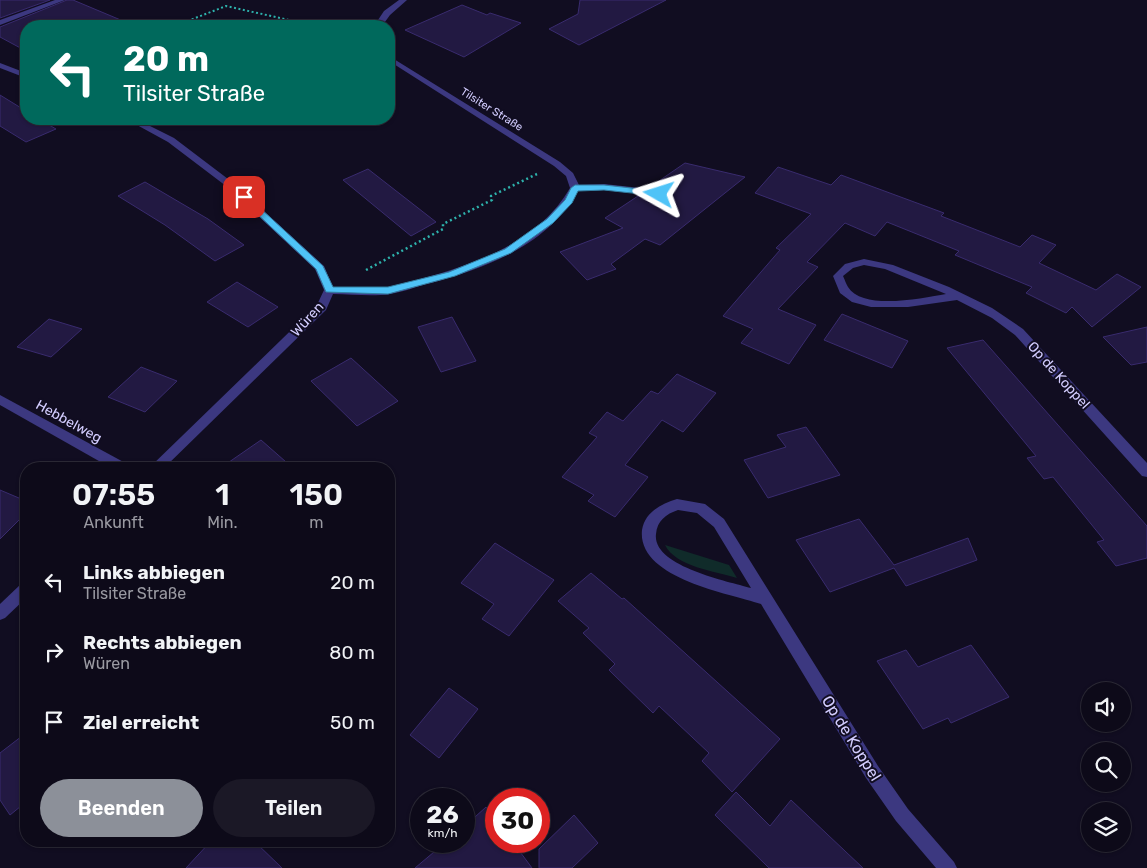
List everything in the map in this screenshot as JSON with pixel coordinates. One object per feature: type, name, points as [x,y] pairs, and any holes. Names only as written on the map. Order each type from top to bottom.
[{"type":"street","points":[[0,24],[61,0]]},
{"type":"street","points":[[382,20],[386,13],[403,0]]},
{"type":"street","name":"Tilsiter Straße","points":[[395,62],[557,164],[570,175],[575,188]]},
{"type":"street","points":[[0,65],[20,73]]},
{"type":"street","name":"Würen","points":[[142,125],[172,140],[229,184],[320,268],[329,290],[322,307],[161,462]]},
{"type":"street","points":[[329,290],[388,291],[452,274],[484,262],[508,251],[544,226],[569,201],[575,188],[604,187],[659,194]]},
{"type":"street","name":"Op de Koppel","points":[[957,296],[888,306],[873,305],[846,292],[840,285],[838,276],[843,270],[853,264],[865,261],[880,264],[957,296],[988,311],[1020,332],[1147,472]]},
{"type":"street","name":"Hebbelweg","points":[[0,399],[112,462]]},
{"type":"street","name":"Op de Koppel","points":[[766,599],[680,572],[659,559],[648,541],[650,524],[662,510],[677,504],[700,508],[719,523],[766,599],[872,772],[902,815],[948,868]]},
{"type":"street","points":[[0,613],[20,595]]},
{"type":"path","points":[[190,20],[226,6],[289,20]]},
{"type":"path","points":[[364,271],[443,228],[443,224],[492,200],[491,196],[557,164]]},
{"type":"green space","points":[[665,545],[729,565],[737,578],[687,563],[670,552]]},
{"type":"building","points":[[0,0],[50,0],[0,18]]},
{"type":"building","points":[[67,0],[73,0],[121,20],[20,20],[20,48],[0,37],[0,27]]},
{"type":"building","points":[[580,0],[666,0],[579,45],[549,29],[578,14]]},
{"type":"building","points":[[462,5],[487,15],[490,13],[521,23],[464,57],[405,30]]},
{"type":"building","points":[[0,95],[20,107],[20,125],[49,125],[56,129],[26,142],[0,126]]},
{"type":"building","points":[[685,163],[745,177],[660,245],[645,239],[611,264],[616,269],[587,280],[560,252],[623,228],[605,218],[638,196],[659,198],[665,195],[666,192],[660,188],[650,187]]},
{"type":"building","points":[[778,167],[831,185],[841,175],[944,213],[941,216],[1020,247],[1032,235],[1056,245],[1039,263],[1096,290],[1117,274],[1141,287],[1092,327],[1072,307],[1066,313],[1026,293],[1032,287],[955,255],[959,251],[887,222],[875,236],[845,223],[807,262],[818,267],[778,309],[816,325],[789,364],[741,343],[753,329],[723,316],[780,250],[776,248],[811,214],[755,193]]},
{"type":"building","points":[[368,169],[436,222],[411,236],[343,180]]},
{"type":"building","points":[[145,182],[208,219],[244,245],[215,261],[165,225],[118,196]]},
{"type":"building","points":[[237,282],[278,307],[248,327],[207,302]]},
{"type":"building","points":[[842,314],[908,341],[892,368],[824,340]]},
{"type":"building","points":[[452,317],[476,361],[441,372],[418,327]]},
{"type":"building","points":[[49,319],[82,329],[51,357],[17,347]]},
{"type":"building","points":[[1147,327],[1147,362],[1131,365],[1103,337]]},
{"type":"building","points":[[983,340],[1147,526],[1147,558],[1116,566],[1097,542],[1104,540],[1053,477],[1044,479],[1027,458],[1036,456],[947,348]]},
{"type":"building","points":[[351,358],[398,401],[357,426],[311,381]]},
{"type":"building","points":[[141,367],[177,381],[145,412],[108,397]]},
{"type":"building","points":[[677,374],[716,393],[683,432],[662,420],[625,465],[648,477],[615,517],[588,501],[594,495],[562,477],[597,437],[589,433],[607,412],[623,421],[651,391],[658,394]]},
{"type":"building","points":[[806,427],[840,475],[768,498],[744,460],[786,447],[777,435]]},
{"type":"building","points":[[261,440],[286,462],[229,462]]},
{"type":"building","points":[[0,490],[20,498],[20,519],[0,539]]},
{"type":"building","points":[[859,519],[894,565],[968,538],[977,560],[906,586],[894,568],[830,592],[796,540]]},
{"type":"building","points":[[495,543],[554,580],[509,636],[482,619],[494,604],[461,583]]},
{"type":"building","points":[[591,573],[622,599],[624,598],[780,739],[732,792],[702,761],[709,753],[659,706],[653,713],[609,670],[615,664],[583,633],[589,628],[558,601]]},
{"type":"building","points":[[971,645],[1009,697],[951,723],[948,718],[923,729],[877,661],[906,650],[918,667]]},
{"type":"building","points":[[449,688],[478,709],[439,758],[410,735]]},
{"type":"building","points":[[20,738],[20,807],[10,815],[0,800],[0,753]]},
{"type":"building","points":[[736,792],[770,826],[791,800],[863,868],[769,868],[715,815]]},
{"type":"building","points":[[485,808],[485,853],[521,853],[532,868],[415,868],[433,853],[475,853],[475,817]]},
{"type":"building","points":[[574,815],[598,843],[572,868],[539,868],[539,853],[550,853],[550,838]]},
{"type":"building","points":[[205,847],[260,847],[282,868],[186,868]]},
{"type":"route","points":[[244,197],[320,268],[329,290],[388,291],[452,274],[508,251],[550,221],[569,201],[575,188],[604,187],[659,194]]}]
